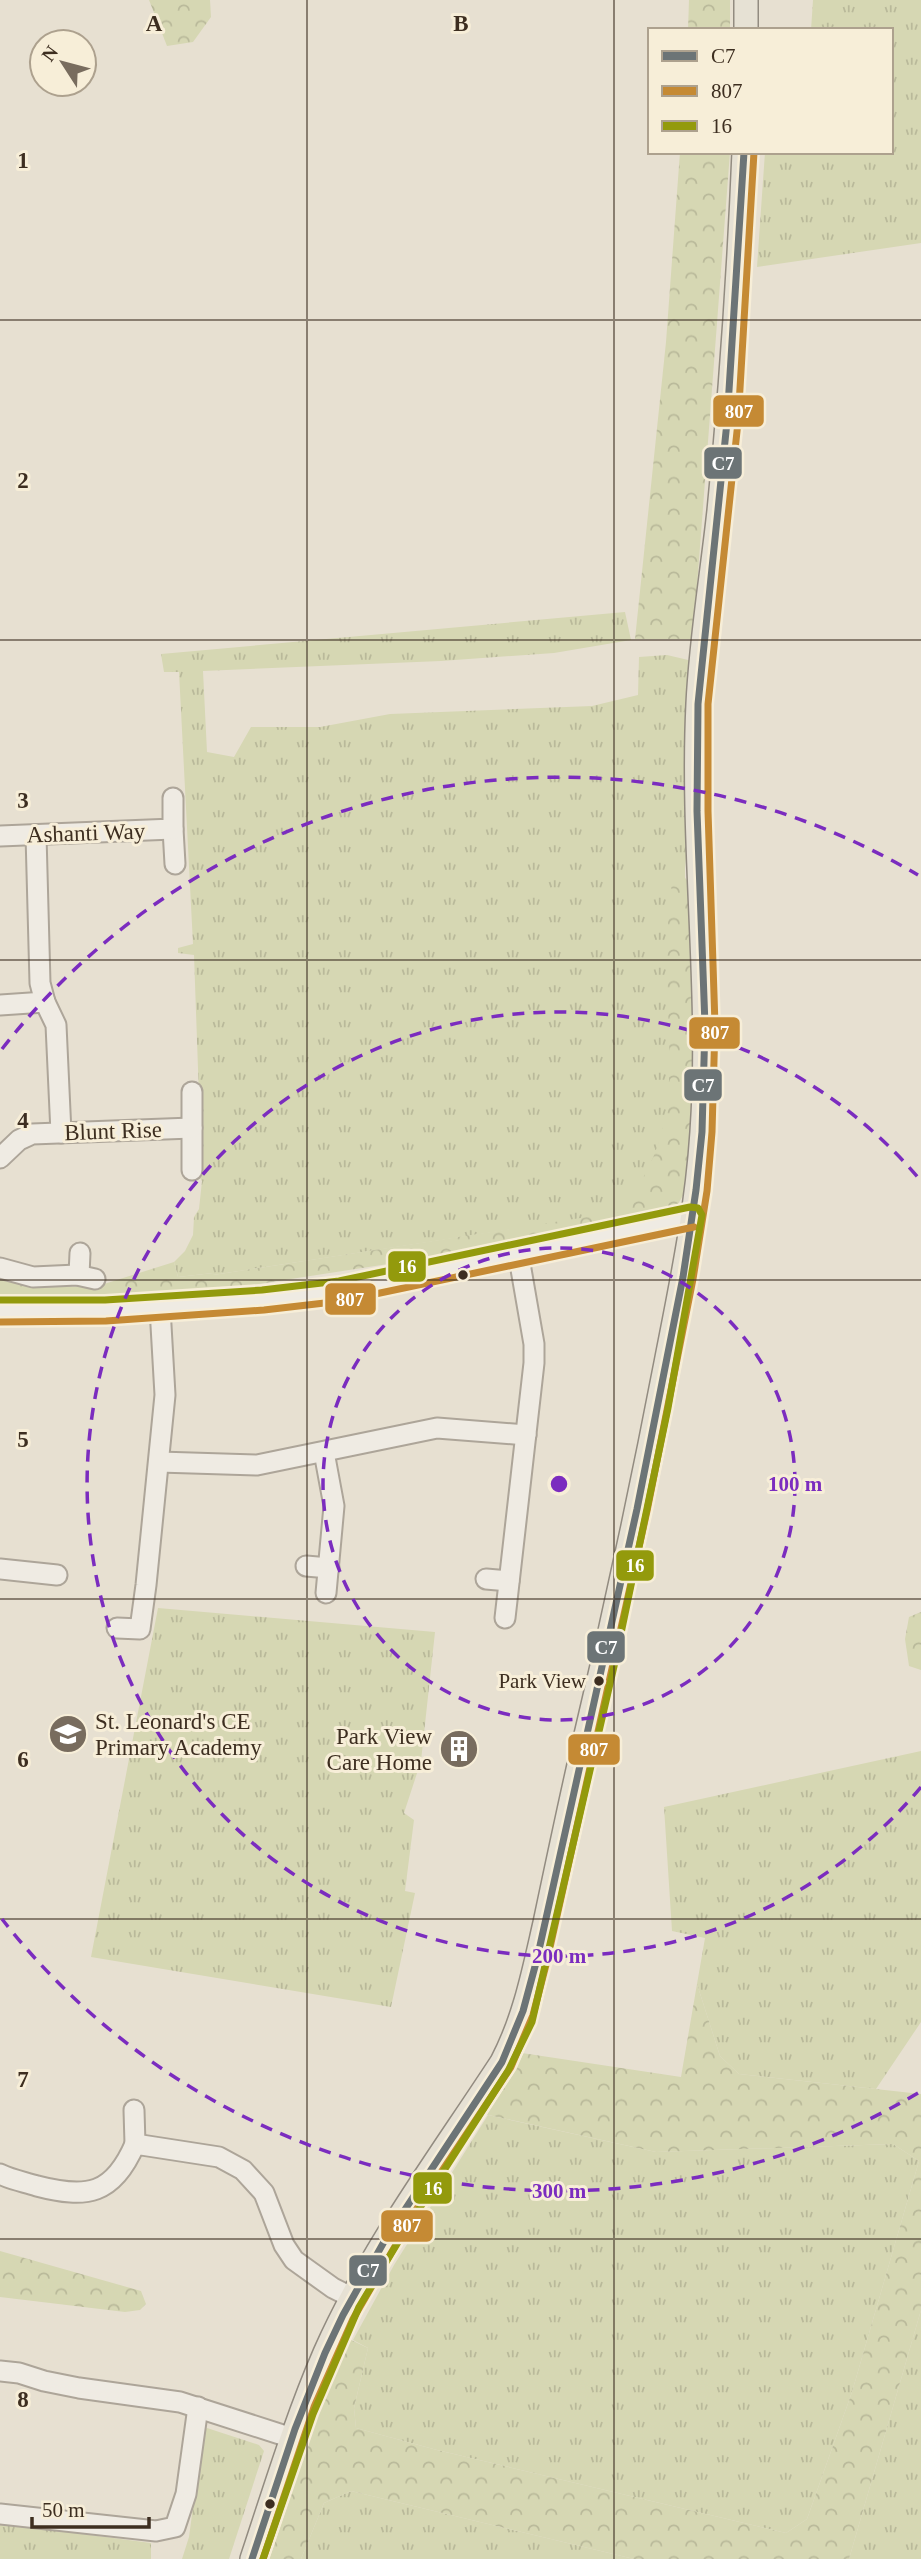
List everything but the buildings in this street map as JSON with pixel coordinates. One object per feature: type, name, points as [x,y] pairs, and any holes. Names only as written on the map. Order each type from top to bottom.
[{"type":"main road","points":[[746,0],[746,28]]},
{"type":"main road","points":[[252,2559],[292,2438],[325,2354],[388,2237],[502,2062],[522,2018],[608,1647],[662,1383],[700,1162],[704,1090],[697,822],[698,707],[702,638],[718,517],[732,367],[744,154]]},
{"type":"street","name":"Ashanti Way","points":[[173,798],[175,864]]},
{"type":"street","name":"Ashanti Way","points":[[0,836],[173,829]]},
{"type":"street","points":[[36,835],[38,963],[45,1002],[56,1025],[61,1133]]},
{"type":"street","points":[[0,1005],[45,1002]]},
{"type":"street","name":"Blunt Rise","points":[[192,1092],[192,1170]]},
{"type":"street","name":"Blunt Rise","points":[[0,1158],[25,1136],[192,1128]]},
{"type":"street","points":[[0,1311],[70,1312],[160,1308],[341,1291],[692,1217]]},
{"type":"street","points":[[505,1618],[534,1344],[518,1252]]},
{"type":"street","points":[[0,1268],[33,1277],[87,1277],[80,1253]]},
{"type":"street","points":[[117,1628],[140,1629],[159,1553],[159,1462],[164,1395],[160,1308]]},
{"type":"street","points":[[159,1462],[257,1465],[437,1428],[526,1435]]},
{"type":"street","points":[[324,1452],[334,1506],[326,1593]]},
{"type":"street","points":[[306,1566],[329,1568]]},
{"type":"street","points":[[0,1569],[57,1575]]},
{"type":"street","points":[[486,1579],[509,1581]]},
{"type":"street","points":[[0,2174],[62,2193],[86,2193],[105,2186],[125,2164],[135,2144],[134,2110]]},
{"type":"street","points":[[135,2144],[219,2157],[243,2170],[264,2193],[284,2245],[294,2260],[333,2288],[353,2298]]},
{"type":"street","points":[[0,2371],[79,2388],[162,2398],[292,2438]]},
{"type":"street","points":[[0,2514],[156,2531],[175,2527],[186,2494],[198,2407]]},
{"type":"green space","points":[[149,0],[210,0],[211,17],[193,42],[167,46]]},
{"type":"green space","points":[[689,0],[730,0],[730,28],[688,28]]},
{"type":"green space","points":[[813,0],[921,0],[921,243],[757,267],[765,154],[893,154],[893,28],[811,28]]},
{"type":"green space","points":[[680,154],[730,154],[693,639],[635,639],[666,342]]},
{"type":"green space","points":[[625,612],[631,640],[554,653],[441,661],[203,671],[207,752],[234,757],[251,727],[320,727],[390,714],[592,706],[638,695],[639,657],[667,655],[701,663],[697,757],[685,868],[684,1118],[671,1205],[213,1275],[178,1277],[174,1262],[185,1251],[193,1235],[202,1181],[195,1171],[199,1097],[194,955],[178,953],[178,948],[193,944],[179,672],[164,672],[161,654]]},
{"type":"green space","points":[[682,874],[690,884],[702,958],[686,1190],[677,1206],[655,1216],[511,1245],[213,1291],[39,1303],[0,1296],[0,1278],[76,1287],[104,1284],[174,1262],[178,1277],[213,1275],[619,1212],[639,1184],[653,1157],[662,1129],[669,1072],[668,918],[672,882]]},
{"type":"green space","points":[[158,1608],[435,1632],[421,1761],[404,1813],[414,1820],[405,1891],[415,1893],[391,2007],[91,1957]]},
{"type":"green space","points":[[921,1612],[921,1670],[909,1666],[905,1639],[909,1617]]},
{"type":"green space","points":[[921,1751],[921,2022],[876,2089],[739,2074],[720,2056],[697,1984],[705,1938],[672,1931],[664,1807]]},
{"type":"green space","points":[[697,1984],[720,2056],[739,2074],[921,2094],[921,2310],[849,2559],[634,2559],[351,2491],[324,2503],[301,2559],[266,2559],[334,2361],[347,2338],[368,2348],[354,2408],[356,2428],[437,2450],[786,2533],[807,2519],[852,2392],[919,2161],[893,2144],[656,2152],[484,2114],[522,2053],[681,2077]]},
{"type":"green space","points":[[488,2115],[656,2152],[893,2144],[919,2161],[852,2392],[807,2519],[786,2533],[437,2450],[356,2428],[354,2408],[368,2348],[353,2340],[394,2265]]},
{"type":"green space","points":[[0,2251],[141,2291],[146,2304],[140,2310],[125,2312],[0,2297]]},
{"type":"green space","points":[[921,2310],[921,2559],[849,2559]]},
{"type":"green space","points":[[207,2428],[259,2445],[264,2451],[229,2559],[182,2559],[189,2537],[203,2432]]},
{"type":"green space","points":[[351,2491],[634,2559],[301,2559],[324,2503]]},
{"type":"green space","points":[[0,2523],[151,2543],[151,2559],[0,2559]]},
{"type":"transit line","name":"C7","points":[[252,2559],[295,2429],[343,2315],[385,2240],[502,2062],[523,2011],[537,1959],[637,1509],[683,1277],[702,1132],[705,1025],[697,811],[698,704],[727,422],[744,154]]},
{"type":"transit line","name":"807","points":[[263,2559],[314,2407],[353,2319],[416,2210],[511,2067],[533,2015],[647,1511],[693,1279],[707,1191],[712,1132],[715,1025],[708,811],[708,704],[738,422],[754,154]]},
{"type":"transit line","name":"16","points":[[0,1300],[105,1300],[262,1290],[339,1281],[690,1207],[698,1208],[702,1215],[668,1408],[615,1662],[532,2022],[508,2071],[359,2307],[313,2414],[263,2559]]},
{"type":"transit line","name":"807","points":[[0,1322],[106,1321],[264,1310],[342,1301],[694,1227]]},
{"type":"place","name":"Park View","points":[[599,1681]]},
{"type":"place","name":"St. Leonard's CE Primary Academy","points":[[68,1734]]},
{"type":"place","name":"Park View Care Home","points":[[459,1749]]}]
